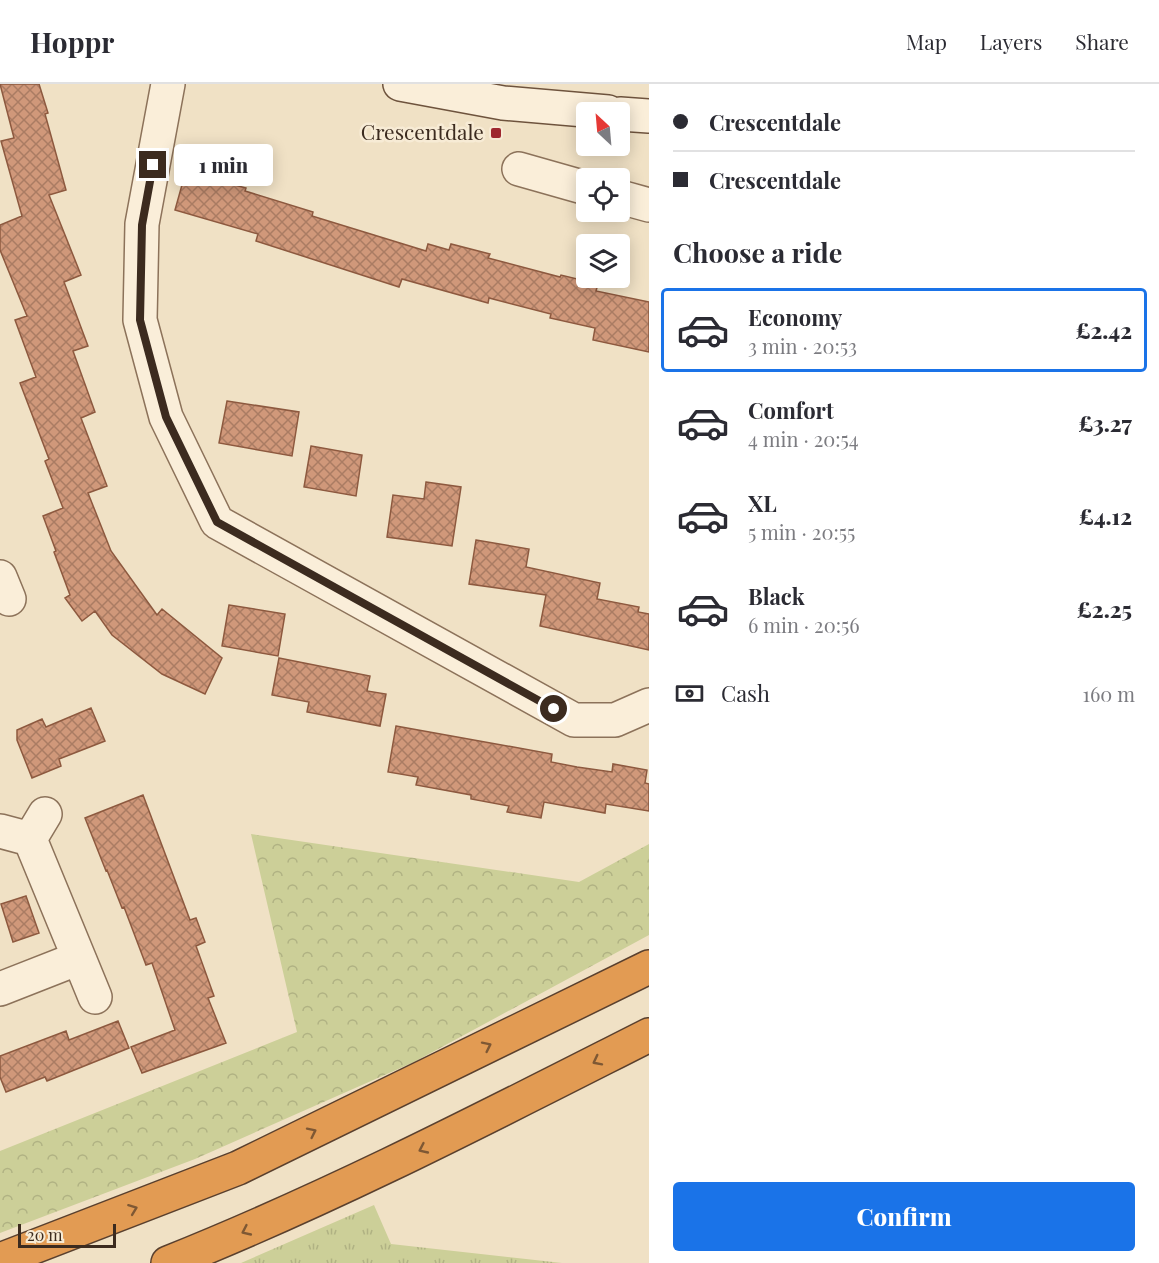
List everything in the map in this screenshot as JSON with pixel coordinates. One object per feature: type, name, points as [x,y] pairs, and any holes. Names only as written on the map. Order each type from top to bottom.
[{"type":"highway","points":[[0,1260],[238,1168],[649,967]]},
{"type":"highway","points":[[168,1263],[223,1241],[450,1137],[649,1035]]},
{"type":"street","points":[[168,84],[142,225],[140,320],[166,417],[217,522],[574,720],[615,720],[649,705]]},
{"type":"street","points":[[400,84],[503,103],[576,109]]},
{"type":"street","points":[[630,115],[649,116]]},
{"type":"street","points":[[519,169],[576,185]]},
{"type":"street","points":[[25,828],[95,997]]},
{"type":"street","points":[[0,989],[79,958]]},
{"type":"green space","points":[[251,834],[579,882],[649,844],[649,935],[414,1062],[195,1159],[0,1233],[0,1151],[297,1032]]},
{"type":"green space","points":[[374,1205],[391,1244],[562,1263],[241,1263]]},
{"type":"building","points":[[0,84],[39,84],[66,190],[49,195],[81,275],[64,282],[88,346],[73,351],[95,412],[81,418],[107,486],[88,493],[111,551],[157,615],[162,609],[222,658],[205,694],[162,674],[112,635],[95,611],[82,621],[65,598],[70,595],[43,516],[63,508],[45,461],[49,459],[20,383],[36,377],[15,320],[27,316],[0,250],[0,225],[22,216],[1,141],[14,138]]},
{"type":"building","points":[[187,167],[228,180],[227,183],[246,188],[245,191],[313,212],[312,216],[426,251],[428,244],[449,250],[451,244],[490,254],[488,258],[560,277],[561,275],[576,279],[576,288],[597,288],[596,291],[649,302],[649,352],[593,340],[595,328],[550,318],[551,314],[489,298],[488,303],[402,279],[399,287],[256,241],[258,234],[175,210]]},
{"type":"building","points":[[227,401],[299,412],[292,456],[219,443]]},
{"type":"building","points":[[311,446],[362,455],[356,496],[304,487]]},
{"type":"building","points":[[426,482],[461,487],[452,546],[387,537],[393,495],[424,499]]},
{"type":"building","points":[[476,540],[529,549],[526,567],[600,583],[597,599],[639,607],[638,612],[649,614],[649,650],[540,626],[546,595],[469,584]]},
{"type":"building","points":[[229,605],[285,614],[278,656],[222,646]]},
{"type":"building","points":[[279,658],[370,676],[367,691],[386,694],[380,726],[307,712],[309,702],[272,695]]},
{"type":"building","points":[[91,708],[105,741],[59,759],[61,766],[32,778],[17,740],[17,730],[42,719],[46,727]]},
{"type":"building","points":[[396,726],[552,754],[551,762],[577,767],[612,772],[613,764],[647,770],[645,783],[649,784],[649,811],[606,804],[605,813],[544,802],[541,818],[507,812],[509,806],[471,799],[471,795],[416,785],[418,777],[388,772]]},
{"type":"building","points":[[143,795],[190,920],[196,918],[205,942],[196,946],[214,996],[208,998],[226,1043],[142,1073],[131,1047],[175,1030],[152,963],[146,965],[124,907],[122,908],[85,818]]},
{"type":"building","points":[[26,896],[39,933],[13,942],[1,904]]},
{"type":"building","points":[[118,1021],[129,1048],[47,1081],[45,1077],[6,1092],[0,1077],[0,1056],[66,1031],[69,1040]]},
{"type":"place","name":"Crescentdale","points":[[496,133]]},
{"type":"route","points":[[153,165],[142,225],[140,320],[166,417],[217,522],[554,709]]}]
